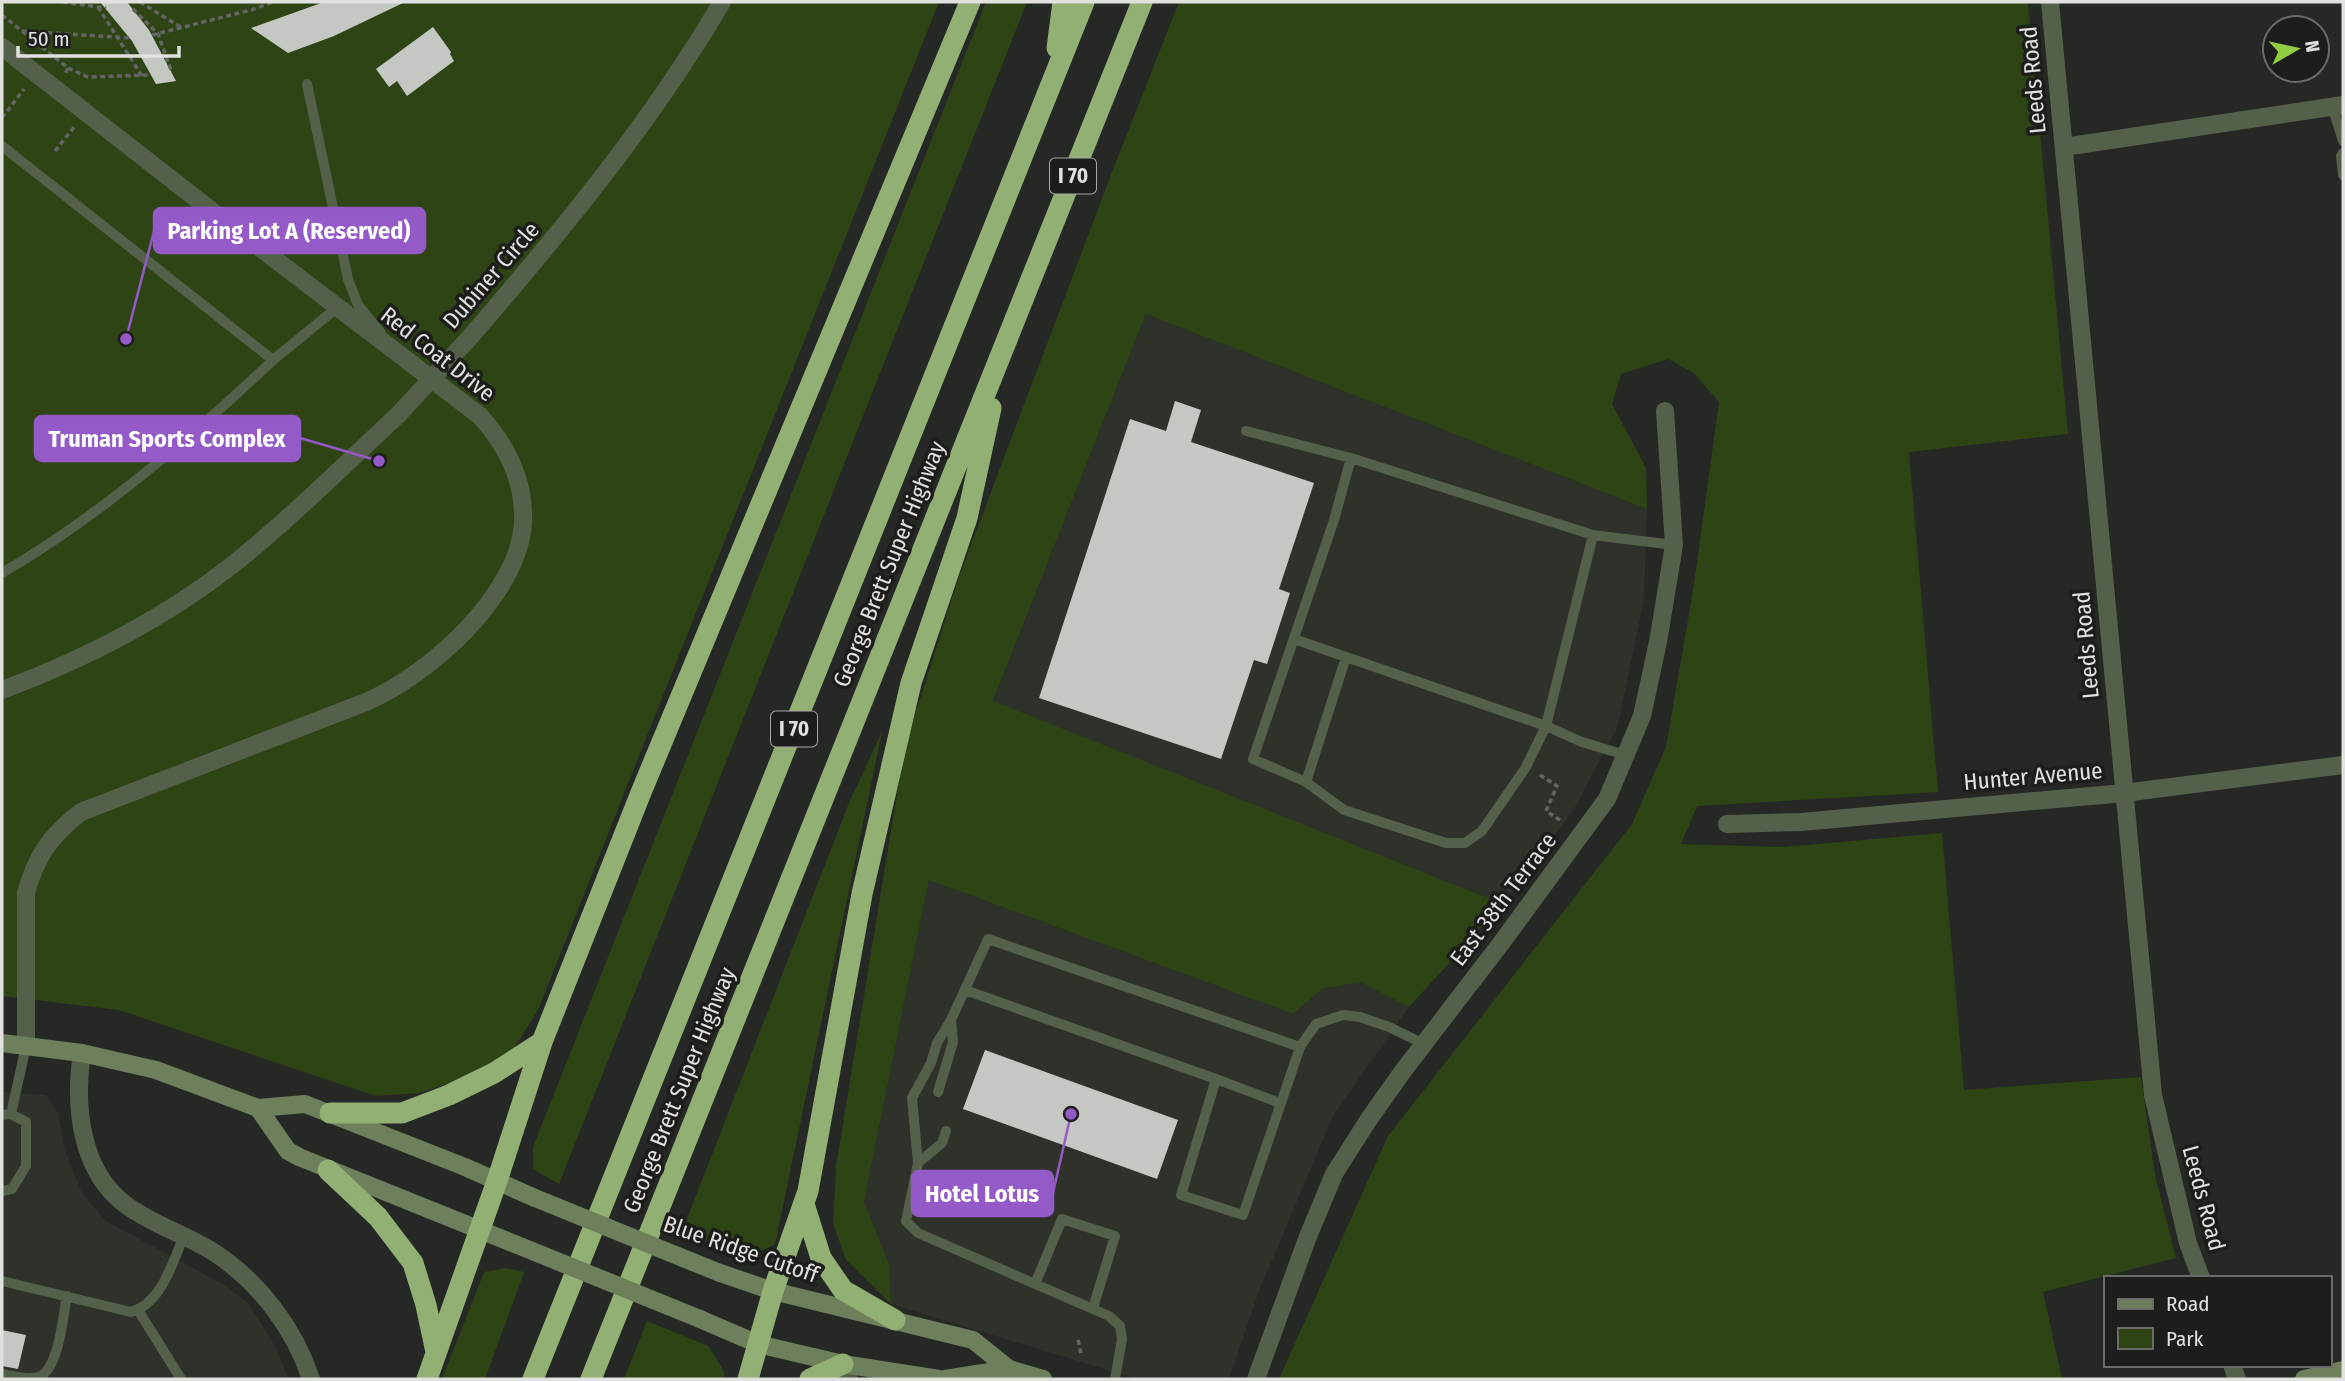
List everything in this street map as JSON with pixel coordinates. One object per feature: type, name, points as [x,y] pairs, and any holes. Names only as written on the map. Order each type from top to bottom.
[{"type":"highway","points":[[427,1379],[497,1181],[542,1042],[642,790],[970,2]]},
{"type":"highway","points":[[1054,78],[1063,2]]},
{"type":"highway","name":"George Brett Super Highway","points":[[533,1379],[1084,2]]},
{"type":"highway","name":"George Brett Super Highway","points":[[591,1379],[1142,2]]},
{"type":"highway","points":[[748,1379],[773,1291],[808,1191],[862,894],[908,696],[967,519],[1003,350]]},
{"type":"highway","points":[[330,1113],[402,1113],[483,1079],[542,1042]]},
{"type":"highway","points":[[328,1170],[378,1217],[413,1263],[426,1305],[436,1353]]},
{"type":"highway","points":[[804,1204],[821,1258],[843,1290],[895,1320]]},
{"type":"highway","points":[[810,1379],[846,1372]]},
{"type":"main road","name":"Blue Ridge Cutoff","points":[[2,1043],[82,1053],[156,1070],[258,1108],[306,1104],[720,1273],[773,1291],[973,1339],[1009,1369],[1043,1379]]},
{"type":"main road","points":[[258,1108],[288,1151],[328,1170],[480,1229],[758,1344],[846,1372],[939,1379]]},
{"type":"main road","name":"Blue Ridge Cutoff","points":[[945,1379],[1009,1369]]},
{"type":"main road","points":[[2304,1379],[2343,1370]]},
{"type":"street","name":"Dubiner Circle","points":[[2,690],[57,668],[180,603],[275,530],[398,415],[554,240],[614,164],[663,96],[722,2]]},
{"type":"street","name":"Leeds Road","points":[[2050,2],[2153,1096],[2188,1243],[2200,1276]]},
{"type":"street","name":"Red Coat Drive","points":[[2,47],[480,416],[506,449],[519,485],[523,524],[515,554],[490,600],[455,641],[431,663],[387,693],[81,811],[47,843],[32,872],[26,893],[26,1046]]},
{"type":"street","points":[[2064,147],[2337,105]]},
{"type":"street","name":"East 38th Terrace","points":[[1256,1379],[1307,1239],[1334,1174],[1369,1119],[1607,799],[1642,716],[1658,642],[1674,545],[1665,411]]},
{"type":"street","name":"Hunter Avenue","points":[[1727,824],[1801,822],[2124,793],[2343,765]]},
{"type":"street","points":[[82,1053],[78,1073],[80,1123],[85,1145],[97,1172],[109,1190],[126,1206],[215,1253],[244,1275],[269,1302],[296,1343],[311,1379]]},
{"type":"lane","points":[[307,84],[348,279],[358,305],[396,351]]},
{"type":"lane","points":[[2337,105],[2343,141]]},
{"type":"lane","points":[[2,146],[273,360]]},
{"type":"lane","points":[[2343,153],[2343,175]]},
{"type":"lane","points":[[2,573],[39,552],[139,477],[338,307]]},
{"type":"lane","points":[[1246,431],[1351,458],[1593,535],[1674,545]]},
{"type":"lane","points":[[1351,458],[1334,520],[1253,760],[1306,782],[1344,810],[1446,843],[1465,843],[1482,831],[1526,767],[1546,726],[1593,535]]},
{"type":"lane","points":[[1294,639],[1625,755]]},
{"type":"lane","points":[[1306,782],[1346,657]]},
{"type":"lane","points":[[1115,1379],[1122,1339],[1120,1326],[1109,1316],[918,1233],[906,1221],[918,1163],[912,1098],[988,939],[1300,1047]]},
{"type":"lane","points":[[965,990],[1280,1103]]},
{"type":"lane","points":[[1216,1079],[1181,1195],[1243,1215],[1300,1047],[1316,1024],[1343,1015],[1360,1017],[1424,1044]]},
{"type":"lane","points":[[938,1092],[953,1042],[951,1020]]},
{"type":"lane","points":[[2,1191],[12,1189],[26,1167],[26,1122],[6,1114],[26,1046]]},
{"type":"lane","points":[[918,1163],[942,1143],[946,1131]]},
{"type":"lane","points":[[1035,1284],[1062,1219],[1115,1236],[1093,1308]]},
{"type":"lane","points":[[2,1281],[131,1311],[138,1310],[144,1308],[157,1294],[184,1236]]},
{"type":"lane","points":[[2,1374],[32,1378],[42,1376],[53,1363],[67,1296]]},
{"type":"lane","points":[[138,1310],[181,1379]]},
{"type":"path","points":[[63,2],[106,8]]},
{"type":"path","points":[[140,2],[182,28]]},
{"type":"path","points":[[152,35],[273,2]]},
{"type":"path","points":[[97,8],[142,76]]},
{"type":"path","points":[[133,9],[158,34],[171,70]]},
{"type":"path","points":[[3,17],[68,68],[88,77],[150,75]]},
{"type":"path","points":[[22,31],[129,38]]},
{"type":"path","points":[[61,79],[68,68]]},
{"type":"path","points":[[2,118],[29,82]]},
{"type":"path","points":[[55,151],[79,120]]},
{"type":"path","points":[[1539,774],[1557,786],[1546,811],[1560,820]]},
{"type":"path","points":[[1078,1340],[1081,1353]]},
{"type":"shaded area","points":[[1146,314],[1647,509],[1644,600],[1617,728],[1573,811],[1503,904],[993,702]]},
{"type":"shaded area","points":[[929,880],[1293,1014],[1322,989],[1360,982],[1409,1007],[1333,1116],[1259,1291],[1229,1379],[1137,1379],[891,1304],[889,1264],[864,1202]]},
{"type":"shaded area","points":[[2,1092],[46,1095],[58,1113],[64,1148],[82,1193],[106,1221],[226,1286],[248,1303],[278,1351],[288,1379],[2,1379]]},
{"type":"green space","points":[[2,2],[939,2],[538,1010],[515,1047],[475,1074],[420,1093],[376,1096],[119,1010],[2,996]]},
{"type":"green space","points":[[986,2],[1027,2],[559,1184],[533,1169],[533,1147]]},
{"type":"green space","points":[[1179,2],[2028,2],[2068,434],[1909,452],[1938,792],[1697,806],[1681,844],[1784,847],[1942,833],[1964,1090],[2141,1077],[2155,1175],[2176,1258],[2043,1292],[2062,1379],[1279,1379],[1388,1136],[1632,824],[1666,747],[1693,591],[1719,402],[1694,373],[1668,359],[1621,374],[1612,404],[1646,468],[1647,509],[1146,314],[993,701],[1503,904],[1409,1007],[1360,982],[1322,989],[1293,1014],[929,880],[864,1202],[889,1264],[891,1304],[846,1260],[833,1223],[836,1166],[905,746],[959,577]]},
{"type":"green space","points":[[882,732],[775,1244],[741,1261],[683,1229],[849,803]]},
{"type":"green space","points":[[506,1268],[524,1272],[485,1379],[442,1379],[484,1272]]},
{"type":"green space","points":[[647,1321],[708,1346],[725,1373],[723,1379],[624,1379]]},
{"type":"building","points":[[100,2],[127,2],[149,30],[176,81],[156,84],[132,41]]},
{"type":"building","points":[[324,2],[405,2],[334,36],[288,53],[251,28]]},
{"type":"building","points":[[433,27],[451,52],[454,61],[407,96],[397,81],[389,87],[376,69]]},
{"type":"building","points":[[1175,401],[1201,410],[1191,442],[1314,483],[1279,589],[1290,593],[1267,664],[1254,660],[1221,759],[1039,698],[1130,419],[1166,431]]},
{"type":"building","points":[[985,1050],[1178,1120],[1157,1179],[963,1109]]},
{"type":"building","points":[[2,1330],[26,1335],[18,1369],[2,1366]]},
{"type":"place","name":"Parking Lot A (Reserved)","points":[[126,339]]},
{"type":"place","name":"Truman Sports Complex","points":[[379,461]]},
{"type":"place","name":"Hotel Lotus","points":[[1071,1114]]}]
